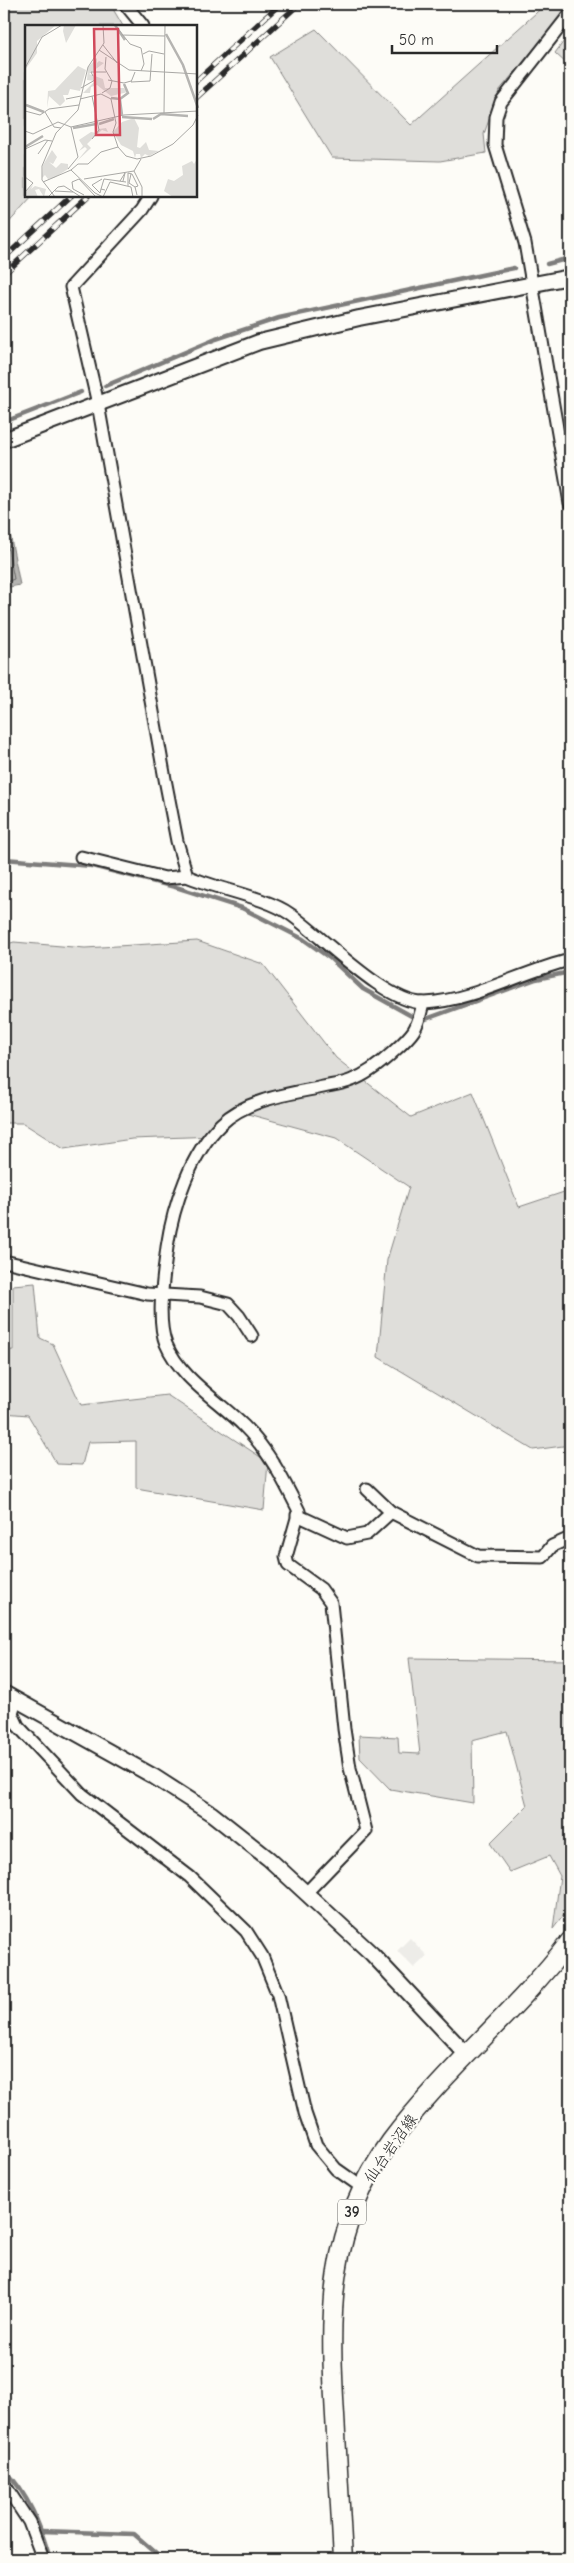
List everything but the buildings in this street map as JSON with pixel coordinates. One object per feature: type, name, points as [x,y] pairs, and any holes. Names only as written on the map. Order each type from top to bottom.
[{"type":"main road","name":"仙台岩沼線","points":[[343,2559],[331,2349],[336,2267],[349,2219],[363,2188],[392,2141],[466,2054],[550,1968],[570,1941]]},
{"type":"street","points":[[125,4],[142,25]]},
{"type":"street","points":[[570,14],[501,102],[496,117],[495,145],[525,243],[570,503]]},
{"type":"street","points":[[150,198],[142,210],[71,287],[98,404],[164,779],[177,841],[187,876]]},
{"type":"street","points":[[4,440],[259,342],[358,318],[570,276]]},
{"type":"street","points":[[81,857],[165,878],[187,876],[209,886],[256,899],[289,912],[382,987],[405,999],[423,1003],[459,998],[508,979],[570,960]]},
{"type":"street","points":[[306,1892],[366,1831],[350,1768],[344,1729],[331,1603],[321,1588],[292,1570],[287,1562],[299,1511],[276,1464],[244,1426],[182,1370],[166,1344],[161,1295],[168,1237],[187,1176],[200,1148],[222,1123],[240,1110],[276,1096],[350,1081],[371,1072],[410,1037],[420,1019],[423,1003]]},
{"type":"street","points":[[4,1261],[147,1294],[200,1296],[228,1304],[252,1336]]},
{"type":"street","points":[[367,1489],[391,1512],[478,1556],[543,1557],[552,1546],[570,1538]]},
{"type":"street","points":[[298,1515],[347,1538],[367,1534],[391,1512]]},
{"type":"street","points":[[10,1696],[153,1776],[212,1814],[306,1892],[372,1954],[466,2054]]},
{"type":"street","points":[[10,1696],[12,1713],[18,1726],[82,1794],[190,1877],[246,1930],[262,1956],[278,1995],[305,2113],[316,2145],[336,2170],[363,2188]]},
{"type":"street","points":[[4,2484],[29,2522],[44,2559]]},
{"type":"shaded area","points":[[4,4],[110,4],[122,25],[25,25],[25,198],[31,198],[4,228]]},
{"type":"shaded area","points":[[546,4],[570,5],[499,91],[484,134],[486,153],[440,161],[332,158],[270,57],[316,29],[411,125]]},
{"type":"shaded area","points":[[570,33],[570,67],[555,53]]},
{"type":"shaded area","points":[[197,941],[263,964],[336,1058],[411,1117],[473,1092],[519,1207],[570,1190],[570,1445],[533,1450],[378,1357],[387,1260],[409,1187],[336,1138],[244,1113],[216,1136],[132,1139],[64,1149],[23,1123],[4,1123],[4,945],[14,942],[85,948]]},
{"type":"shaded area","points":[[35,1283],[40,1338],[53,1344],[81,1405],[167,1395],[268,1462],[264,1510],[136,1488],[136,1441],[88,1442],[82,1465],[57,1464],[28,1415],[4,1413],[4,1351],[13,1350],[13,1285]]},
{"type":"shaded area","points":[[409,1658],[570,1660],[570,1907],[553,1929],[560,1876],[549,1856],[510,1872],[490,1843],[527,1806],[507,1731],[472,1740],[473,1803],[390,1789],[360,1758],[359,1735],[398,1737],[399,1753],[420,1754]]},
{"type":"shaded area","points":[[410,1938],[427,1956],[414,1968],[397,1951]]},
{"type":"water","points":[[4,502],[20,585],[4,588]]},
{"type":"waterway","points":[[547,264],[570,258]]},
{"type":"waterway","points":[[105,386],[216,339],[279,318],[514,268]]},
{"type":"waterway","points":[[4,422],[81,392]]},
{"type":"waterway","points":[[4,859],[92,866],[179,888],[242,908],[303,939],[331,959],[363,989],[415,1018],[426,1019],[536,979],[570,972]]},
{"type":"waterway","points":[[4,2469],[20,2489],[33,2511],[50,2559]]},
{"type":"waterway","points":[[42,2531],[134,2534],[163,2559]]},
{"type":"railway","points":[[198,79],[280,4]]},
{"type":"railway","points":[[198,96],[299,4]]},
{"type":"railway","points":[[4,258],[69,198]]},
{"type":"railway","points":[[4,274],[86,198]]}]
